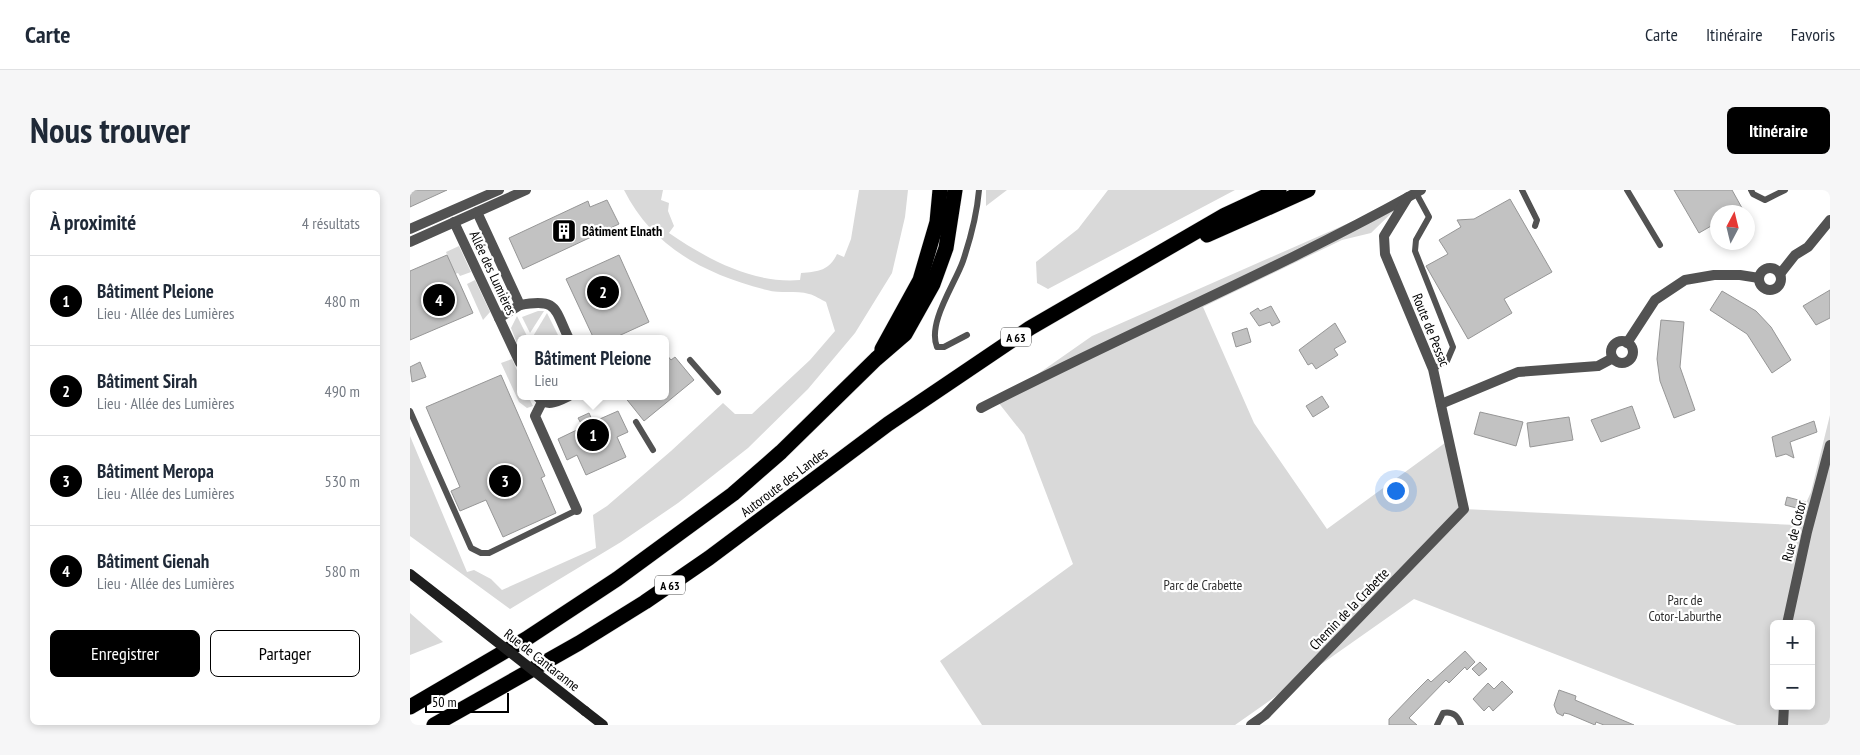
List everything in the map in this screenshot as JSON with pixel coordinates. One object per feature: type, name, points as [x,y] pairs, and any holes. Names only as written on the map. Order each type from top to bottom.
[{"type":"highway","points":[[876,359],[920,280],[937,222],[940,190]]},
{"type":"highway","points":[[876,359],[905,334],[933,284],[946,248],[955,190]]},
{"type":"highway","points":[[1150,260],[1225,215],[1279,190]]},
{"type":"highway","points":[[1150,260],[1308,190]]},
{"type":"highway","name":"Autoroute des Landes","points":[[434,725],[579,644],[645,602],[709,558],[888,424],[957,376],[1061,310],[1150,260]]},
{"type":"highway","name":"Autoroute des Landes","points":[[410,708],[526,639],[609,585],[733,494],[781,452],[876,359]]},
{"type":"street","points":[[410,229],[499,190]]},
{"type":"street","points":[[410,242],[526,190]]},
{"type":"street","points":[[981,408],[1067,364],[1263,272],[1415,193]]},
{"type":"street","name":"Route de Pessac","points":[[1415,193],[1384,236],[1385,254],[1433,369],[1464,509]]},
{"type":"street","name":"Allée des Lumières","points":[[477,212],[520,306],[546,302],[553,306],[567,335]]},
{"type":"street","points":[[1759,278],[1763,287],[1771,290],[1781,282],[1780,274],[1794,255],[1808,247],[1830,220]]},
{"type":"street","name":"Allée des Lumières","points":[[454,222],[517,357]]},
{"type":"street","points":[[1759,278],[1762,272],[1770,268],[1780,274]]},
{"type":"street","points":[[1627,343],[1655,300],[1685,280],[1714,275],[1740,275],[1759,278]]},
{"type":"street","points":[[499,318],[520,306]]},
{"type":"street","points":[[1441,404],[1518,372],[1598,366],[1613,358],[1624,362],[1631,358],[1632,350],[1627,343],[1620,341],[1613,346],[1613,358]]},
{"type":"street","points":[[539,400],[536,416],[577,510]]},
{"type":"street","points":[[541,400],[548,404],[558,400]]},
{"type":"street","name":"Rue de Cotor","points":[[1788,620],[1805,541],[1830,445]]},
{"type":"street","name":"Chemin de la Crabette","points":[[1251,725],[1265,715],[1464,509]]},
{"type":"street","name":"Rue de Cantaranne","points":[[410,574],[603,725]]},
{"type":"street","points":[[1783,725],[1784,710]]},
{"type":"lane","points":[[967,335],[944,347],[937,347],[934,340],[940,311],[962,262],[977,212],[979,190]]},
{"type":"lane","points":[[1522,190],[1537,220],[1534,226]]},
{"type":"lane","points":[[1627,190],[1660,246]]},
{"type":"lane","points":[[1751,190],[1753,194],[1765,200],[1785,190]]},
{"type":"lane","points":[[1415,193],[1429,217],[1416,240],[1414,251],[1454,348],[1447,361],[1433,369]]},
{"type":"lane","points":[[690,360],[718,392]]},
{"type":"lane","points":[[410,411],[471,548],[489,553],[577,510]]},
{"type":"lane","points":[[636,422],[653,450]]},
{"type":"lane","points":[[1437,725],[1443,713],[1449,712],[1454,714],[1461,725]]},
{"type":"green space","points":[[624,190],[663,190],[661,200],[669,203],[668,211],[674,226],[669,233],[699,252],[748,274],[782,280],[800,280],[801,273],[813,272],[827,267],[837,254],[844,257],[851,239],[859,190],[908,190],[905,217],[892,273],[855,333],[808,389],[748,448],[678,503],[621,542],[510,609],[410,536],[410,436],[467,572],[474,570],[491,579],[502,590],[596,548],[593,515],[607,506],[671,451],[723,403],[735,414],[752,414],[810,360],[835,331],[826,302],[816,296],[804,293],[772,291],[745,284],[703,267],[684,256],[650,228]]},
{"type":"green space","points":[[986,190],[1007,190],[986,206]]},
{"type":"green space","points":[[1108,190],[1235,190],[1048,289],[1037,283],[1036,262],[1078,229]]},
{"type":"green space","name":"Parc de Crabette","points":[[1408,197],[1371,233],[1342,240],[1203,307],[1254,423],[1327,529],[1449,440],[1464,509],[1796,525],[1811,492],[1830,415],[1830,725],[1737,725],[1414,599],[1235,725],[982,725],[940,661],[1073,564],[1024,435],[998,402],[1092,336]]},
{"type":"green space","points":[[459,246],[471,272],[460,276],[458,273],[455,274],[446,252]]},
{"type":"green space","points":[[475,280],[490,312],[483,320],[467,284]]},
{"type":"green space","points":[[538,311],[544,311],[530,333],[522,317]]},
{"type":"green space","points":[[547,313],[558,335],[534,335]]},
{"type":"green space","points":[[517,316],[526,335],[517,335],[517,343],[511,328]]},
{"type":"green space","points":[[512,359],[517,370],[517,398],[501,363]]},
{"type":"green space","points":[[518,400],[530,400],[533,406],[527,408]]},
{"type":"green space","points":[[410,613],[443,642],[410,655]]},
{"type":"building","points":[[410,190],[447,190],[410,207]]},
{"type":"building","points":[[1674,190],[1732,190],[1740,205],[1710,205],[1710,227],[1699,233]]},
{"type":"building","points":[[1510,199],[1552,272],[1504,299],[1512,313],[1468,339],[1426,266],[1448,254],[1439,240],[1461,227],[1457,220],[1474,219]]},
{"type":"building","name":"Bâtiment Elnath","points":[[607,200],[619,224],[523,269],[509,238],[588,201],[590,207]]},
{"type":"building","points":[[447,255],[473,313],[410,340],[410,271]]},
{"type":"building","points":[[619,255],[649,322],[621,335],[592,335],[566,279]]},
{"type":"building","points":[[1830,290],[1830,318],[1816,325],[1803,306]]},
{"type":"building","points":[[1722,291],[1756,311],[1771,327],[1791,360],[1772,373],[1747,334],[1710,310]]},
{"type":"building","points":[[1271,306],[1280,322],[1272,326],[1270,322],[1259,326],[1250,313],[1258,308],[1260,311]]},
{"type":"building","points":[[1661,320],[1684,322],[1680,367],[1695,410],[1674,418],[1660,381],[1657,359]]},
{"type":"building","points":[[1335,323],[1346,342],[1334,349],[1338,355],[1316,369],[1312,363],[1308,365],[1299,350]]},
{"type":"building","points":[[1247,328],[1251,342],[1236,347],[1232,333]]},
{"type":"building","points":[[675,357],[694,380],[644,421],[627,400],[669,400],[669,358],[671,360]]},
{"type":"building","points":[[420,362],[426,377],[412,382],[410,367]]},
{"type":"building","points":[[501,375],[545,476],[541,478],[556,513],[503,537],[486,500],[460,511],[451,491],[460,487],[426,407]]},
{"type":"building","points":[[1322,396],[1329,407],[1313,417],[1306,406]]},
{"type":"building","points":[[1632,406],[1640,428],[1601,442],[1591,420]]},
{"type":"building","points":[[618,411],[628,432],[617,437],[626,457],[586,475],[577,455],[567,460],[558,439],[583,427],[578,418],[589,413],[593,422]]},
{"type":"building","points":[[1480,412],[1523,422],[1516,446],[1474,434]]},
{"type":"building","points":[[1569,417],[1573,440],[1530,447],[1527,423]]},
{"type":"building","points":[[1814,421],[1817,432],[1790,442],[1794,458],[1786,454],[1776,457],[1772,437]]},
{"type":"building","points":[[1787,497],[1806,502],[1804,510],[1785,505]]},
{"type":"building","points":[[1465,651],[1475,662],[1467,670],[1465,667],[1449,683],[1446,680],[1409,718],[1417,725],[1389,725],[1389,719],[1428,679],[1431,682]]},
{"type":"building","points":[[1480,662],[1487,669],[1479,676],[1472,669]]},
{"type":"building","points":[[1502,681],[1513,692],[1493,711],[1489,706],[1484,711],[1473,699],[1488,683],[1494,689]]},
{"type":"building","points":[[1559,690],[1576,696],[1575,700],[1634,725],[1604,725],[1596,722],[1595,725],[1569,714],[1564,713],[1563,716],[1557,713],[1554,705]]},
{"type":"place","name":"Bâtiment Elnath","points":[[564,231]]},
{"type":"place","name":"Bâtiment Sirah","points":[[603,292]]},
{"type":"place","name":"Bâtiment Gienah","points":[[439,300]]},
{"type":"place","name":"Bâtiment Pleione","points":[[593,435]]},
{"type":"place","name":"Bâtiment Meropa","points":[[505,481]]},
{"type":"park label","name":"Parc de Cotor-Laburthe","points":[[1685,608]]}]
